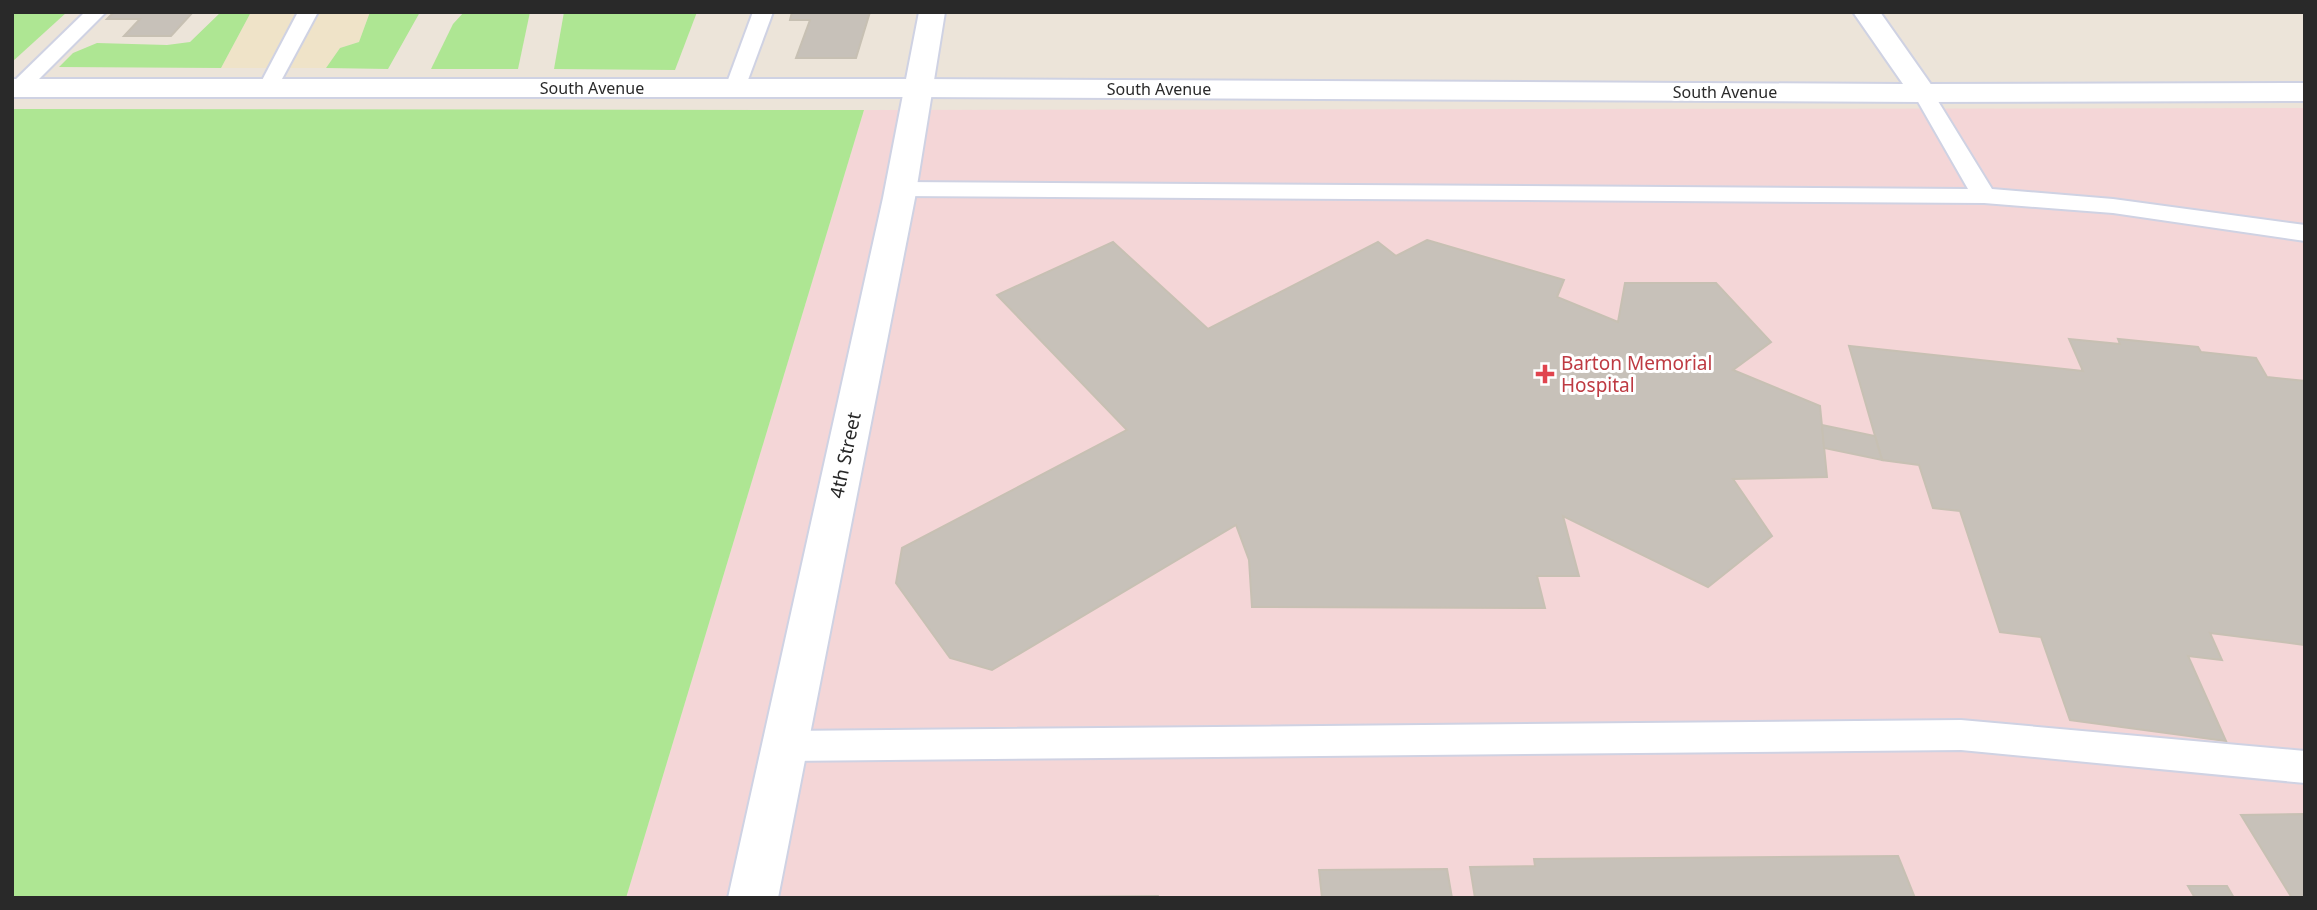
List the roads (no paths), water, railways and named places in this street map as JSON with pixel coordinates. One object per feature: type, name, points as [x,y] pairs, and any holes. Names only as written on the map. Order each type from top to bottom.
[{"type":"street","name":"4th Street","points":[[753,898],[900,189],[916,88],[932,12]]},
{"type":"street","points":[[1866,12],[1923,93]]},
{"type":"street","name":"South Avenue","points":[[16,88],[2305,92]]},
{"type":"lane","points":[[16,88],[96,12]]},
{"type":"lane","points":[[268,88],[308,12]]},
{"type":"lane","points":[[735,88],[763,12]]},
{"type":"lane","points":[[1923,93],[1984,195]]},
{"type":"lane","points":[[900,189],[1984,195],[2113,206],[2305,233]]},
{"type":"lane","points":[[785,746],[1961,735],[2305,767]]},
{"type":"place","name":"Barton Memorial Hospital","points":[[1545,374]]}]
